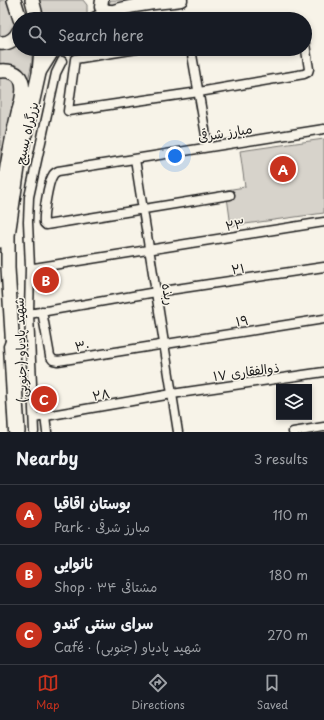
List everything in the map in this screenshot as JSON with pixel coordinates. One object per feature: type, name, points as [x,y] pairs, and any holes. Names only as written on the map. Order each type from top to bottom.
[{"type":"highway","points":[[14,0],[18,12]]},
{"type":"highway","points":[[32,0],[36,12]]},
{"type":"highway","points":[[0,43],[9,43],[12,40]]},
{"type":"highway","name":"بزرگراه بسیج","points":[[18,432],[8,268],[8,235],[19,161],[39,73],[40,56]]},
{"type":"highway","points":[[0,71],[10,71],[17,74],[21,79],[22,85],[20,107],[9,151],[5,175],[0,224],[1,272],[4,311],[12,333]]},
{"type":"main road","points":[[102,0],[101,7],[107,11],[181,0]]},
{"type":"main road","points":[[39,73],[50,56]]},
{"type":"street","points":[[94,56],[76,59],[68,111],[199,92],[304,74],[308,72],[309,69],[307,56]]},
{"type":"street","points":[[192,56],[208,147]]},
{"type":"street","name":"شهید پادیاو (جنوبی)","points":[[34,432],[29,314],[29,197],[56,73],[62,61]]},
{"type":"street","name":"مبارز شرقی","points":[[143,208],[46,225],[44,223],[44,214],[51,180],[53,174],[58,171],[324,129]]},
{"type":"street","name":"ربذه","points":[[135,159],[178,432]]},
{"type":"street","points":[[143,208],[230,195]]},
{"type":"street","name":"۲۳","points":[[30,267],[34,268],[324,222]]},
{"type":"street","name":"۲۱","points":[[29,314],[156,292],[324,267]]},
{"type":"street","name":"۳۰","points":[[42,312],[50,356],[53,360],[58,361],[165,345]]},
{"type":"street","name":"۱۹","points":[[165,345],[324,319]]},
{"type":"street","name":"ذوالفقاری ۱۷","points":[[172,394],[324,372]]},
{"type":"street","name":"۲۸","points":[[34,418],[172,394]]},
{"type":"street","points":[[45,416],[47,432]]},
{"type":"street","points":[[293,432],[324,427]]},
{"type":"lane","points":[[11,432],[6,346],[12,333]]},
{"type":"shaded area","points":[[0,0],[10,0],[14,12],[12,12],[12,35],[0,38]]},
{"type":"shaded area","points":[[38,0],[83,0],[87,5],[87,12],[42,12]]},
{"type":"shaded area","points":[[111,0],[144,0],[111,5],[109,3]]},
{"type":"shaded area","points":[[12,44],[12,56],[32,56],[32,63],[25,93],[26,81],[0,65],[0,48]]},
{"type":"shaded area","points":[[7,75],[19,82],[0,188],[0,76]]},
{"type":"shaded area","points":[[324,139],[324,213],[231,226],[226,190],[245,187],[240,151]]},
{"type":"building","points":[[51,272],[52,287],[41,288],[40,273]]},
{"type":"place","name":"بوستان اقاقیا","points":[[283,169]]},
{"type":"place","name":"نانوایی","points":[[46,280]]},
{"type":"place","name":"سرای سنتی کندو","points":[[44,399]]}]
